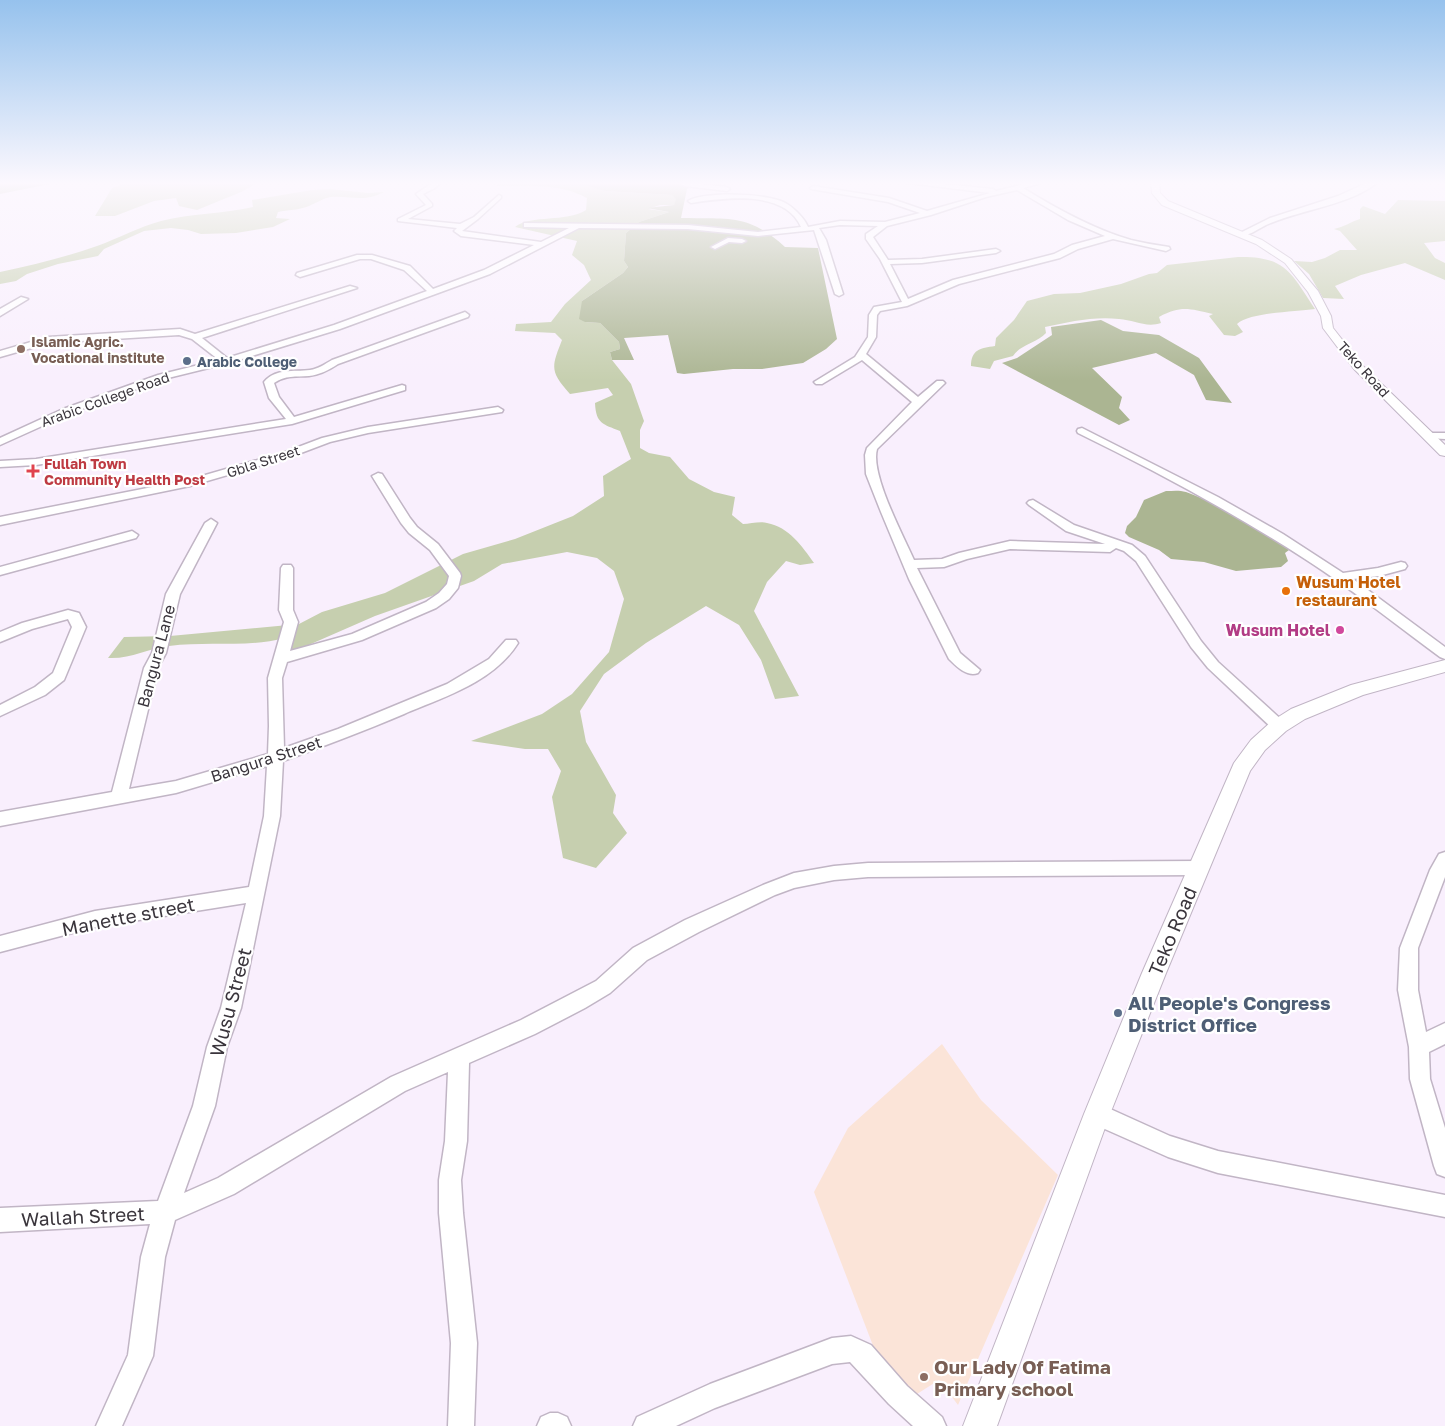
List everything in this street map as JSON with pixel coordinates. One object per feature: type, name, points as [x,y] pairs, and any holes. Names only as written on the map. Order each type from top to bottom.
[{"type":"street","name":"Arabic College Road","points":[[0,442],[67,411],[161,377],[226,361],[337,327],[487,272],[535,248]]},
{"type":"street","points":[[824,248],[839,294]]},
{"type":"street","points":[[874,248],[885,262],[893,281],[907,303]]},
{"type":"street","points":[[819,382],[851,365],[861,355],[872,337],[874,312],[882,308],[907,303],[956,282],[1057,256],[1074,248]]},
{"type":"street","points":[[1162,248],[1166,248]]},
{"type":"street","name":"Teko Road","points":[[1267,248],[1288,261],[1304,278],[1319,302],[1328,328],[1353,361],[1431,436],[1445,452]]},
{"type":"street","points":[[885,262],[938,260],[996,250]]},
{"type":"street","points":[[300,275],[360,258],[372,257],[407,268],[431,291]]},
{"type":"street","points":[[195,337],[353,288]]},
{"type":"street","points":[[0,313],[24,299]]},
{"type":"street","points":[[292,420],[273,398],[269,390],[269,382],[276,376],[291,372],[309,373],[318,371],[344,359],[465,315]]},
{"type":"street","points":[[0,354],[48,340],[168,332],[188,333],[226,361]]},
{"type":"street","points":[[861,355],[918,402]]},
{"type":"street","points":[[940,383],[872,448],[870,455],[872,474],[915,579],[954,656],[962,664],[973,670]]},
{"type":"street","points":[[0,464],[36,462],[292,420],[402,388]]},
{"type":"street","name":"Gbla Street","points":[[0,521],[190,483],[289,454],[326,440],[368,430],[498,410]]},
{"type":"street","points":[[1082,431],[1216,500],[1340,577],[1445,654]]},
{"type":"street","points":[[1431,436],[1445,436]]},
{"type":"street","points":[[280,659],[365,634],[431,605],[444,596],[454,585],[455,576],[450,567],[434,547],[405,520],[378,476]]},
{"type":"street","points":[[1033,503],[1070,528],[1128,548],[1141,559],[1150,570],[1187,630],[1213,665],[1279,726]]},
{"type":"street","name":"Bangura Lane","points":[[119,797],[151,668],[159,653],[173,594],[211,523]]},
{"type":"street","points":[[0,571],[132,535]]},
{"type":"street","points":[[910,563],[924,565],[944,563],[963,556],[1010,545],[1128,548]]},
{"type":"street","points":[[1340,577],[1379,572],[1401,566]]},
{"type":"street","name":"Wusu Street","points":[[109,1426],[140,1356],[153,1257],[165,1212],[204,1106],[217,1047],[231,1008],[257,893],[272,816],[277,726],[274,697],[275,678],[291,622],[286,610],[287,568]]},
{"type":"street","points":[[0,637],[27,626],[68,614],[74,616],[79,627],[59,676],[40,691],[0,712]]},
{"type":"street","name":"Bangura Street","points":[[0,819],[176,786],[276,757],[343,733],[452,688],[486,667],[510,643]]},
{"type":"street","name":"Teko Road","points":[[980,1426],[1097,1114],[1241,768],[1258,745],[1279,726],[1298,714],[1358,690],[1445,666]]},
{"type":"street","points":[[1445,859],[1438,870],[1409,948],[1408,990],[1419,1047],[1420,1079],[1445,1166]]},
{"type":"street","points":[[165,1212],[226,1186],[398,1084],[528,1027],[603,987],[640,954],[668,939],[769,890],[794,881],[834,873],[868,870],[1198,868]]},
{"type":"street","name":"Manette street","points":[[0,944],[95,919],[257,893]]},
{"type":"street","points":[[1419,1047],[1445,1033]]},
{"type":"street","points":[[459,1056],[456,1141],[450,1180],[451,1213],[464,1343],[461,1426]]},
{"type":"street","points":[[1097,1114],[1168,1146],[1218,1162],[1445,1206]]},
{"type":"street","name":"Wallah Street","points":[[0,1220],[165,1212]]},
{"type":"street","points":[[646,1426],[710,1397],[824,1354],[851,1349],[862,1354],[898,1396],[933,1426]]},
{"type":"street","points":[[550,1426],[558,1426]]},
{"type":"shaded area","points":[[942,1044],[981,1100],[1058,1175],[958,1405],[939,1380],[917,1394],[882,1369],[814,1192],[848,1128]]},
{"type":"green space","points":[[92,248],[107,248],[98,256],[58,264],[27,274],[16,281],[0,284],[0,272]]},
{"type":"green space","points":[[575,248],[625,248],[624,261],[628,267],[623,273],[582,301],[585,322],[600,323],[619,342],[620,349],[610,352],[612,360],[631,384],[644,421],[640,430],[640,448],[649,453],[670,457],[689,479],[714,492],[735,497],[732,515],[743,524],[764,522],[782,529],[800,544],[814,563],[800,565],[786,561],[767,582],[754,611],[799,696],[775,699],[761,660],[739,625],[706,606],[646,643],[604,674],[580,711],[586,742],[616,795],[613,813],[627,833],[596,868],[563,858],[552,797],[561,771],[548,749],[525,749],[471,741],[542,714],[572,694],[609,652],[624,599],[614,571],[597,558],[567,552],[502,564],[474,581],[375,616],[288,654],[285,638],[242,644],[169,646],[124,657],[108,658],[124,637],[170,636],[299,624],[322,612],[385,593],[463,554],[515,539],[573,516],[604,496],[603,476],[631,459],[620,431],[605,425],[597,415],[595,403],[613,395],[608,388],[570,394],[559,380],[554,369],[554,363],[562,340],[555,333],[515,331],[516,324],[551,322],[565,304],[591,280],[584,265],[572,255]]},
{"type":"green space","points":[[625,248],[818,248],[837,339],[826,349],[803,363],[762,369],[677,373],[668,335],[624,338],[634,360],[612,360],[610,352],[620,349],[619,342],[600,323],[585,322],[579,319],[582,301],[623,273],[628,267],[624,261]]},
{"type":"green space","points":[[1355,248],[1427,248],[1435,258],[1445,263],[1445,280],[1405,263],[1361,275],[1335,286],[1344,299],[1323,298],[1309,274],[1294,261],[1312,262],[1340,250],[1357,250]]},
{"type":"green space","points":[[1254,257],[1267,260],[1285,269],[1293,276],[1315,309],[1252,317],[1237,324],[1243,332],[1235,336],[1224,335],[1209,316],[1213,314],[1186,309],[1167,313],[1159,317],[1161,323],[1150,325],[1110,318],[1072,321],[1045,327],[1046,333],[1020,349],[1013,356],[994,361],[990,369],[971,366],[975,353],[981,349],[995,346],[996,338],[1014,320],[1027,301],[1054,294],[1080,293],[1121,284],[1157,273],[1167,265]]},
{"type":"green space","points":[[1101,320],[1123,331],[1159,335],[1199,358],[1232,403],[1206,400],[1194,375],[1156,353],[1092,368],[1122,397],[1119,408],[1130,420],[1119,425],[1002,363],[1017,358],[1052,335],[1051,327]]},
{"type":"green space","points":[[1166,491],[1183,491],[1197,496],[1225,509],[1269,534],[1289,550],[1285,553],[1288,561],[1281,567],[1236,571],[1204,562],[1171,559],[1159,550],[1129,537],[1125,533],[1127,526],[1136,517],[1144,500]]},
{"type":"place","name":"Islamic Agric. Vocational institute","points":[[21,349]]},
{"type":"place","name":"Arabic College","points":[[187,361]]},
{"type":"place","name":"Fullah Town Community Health Post","points":[[33,471]]},
{"type":"place","name":"Wusum Hotel restaurant","points":[[1286,591]]},
{"type":"place","name":"Wusum Hotel","points":[[1340,630]]},
{"type":"place","name":"All People's Congress District Office","points":[[1118,1013]]},
{"type":"place","name":"Our Lady Of Fatima Primary school","points":[[924,1377]]}]
